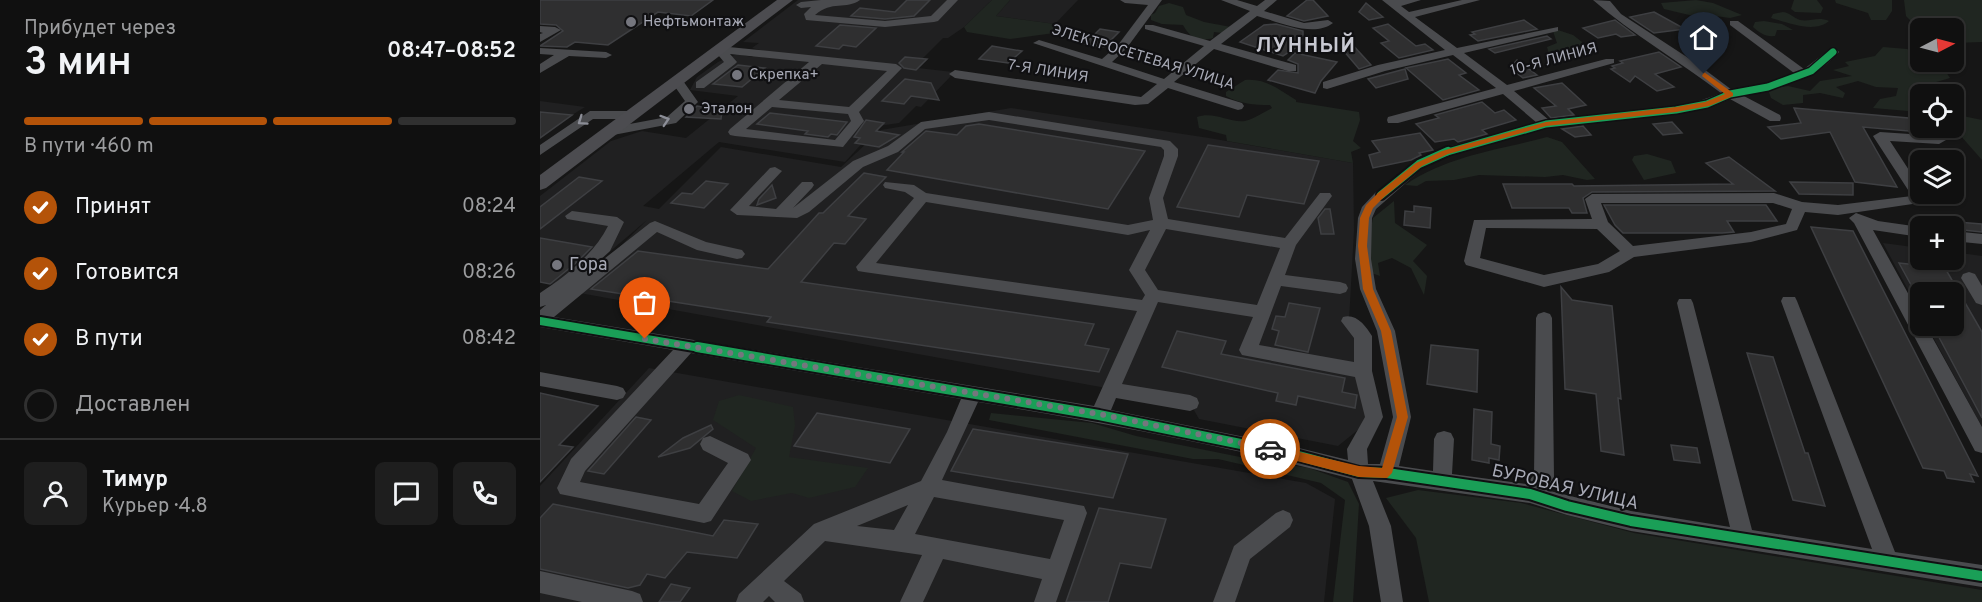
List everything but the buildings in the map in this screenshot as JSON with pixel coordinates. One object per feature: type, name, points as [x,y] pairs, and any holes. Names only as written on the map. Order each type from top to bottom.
[{"type":"main road","points":[[540,184],[719,49],[793,2]]},
{"type":"street","points":[[793,2],[822,3],[855,0]]},
{"type":"street","points":[[822,3],[808,14],[810,18],[885,24],[934,19],[953,0]]},
{"type":"street","points":[[1125,0],[1156,1]]},
{"type":"street","points":[[1226,0],[1304,26],[1328,23]]},
{"type":"street","points":[[1165,83],[1272,0]]},
{"type":"street","points":[[1390,3],[1416,0]]},
{"type":"street","points":[[1407,16],[1475,0]]},
{"type":"street","points":[[1598,0],[1606,3],[1617,16],[1692,65],[1730,94],[1775,118]]},
{"type":"street","points":[[1105,63],[1122,47],[1156,1]]},
{"type":"street","points":[[1390,3],[1505,89],[1546,124]]},
{"type":"street","points":[[1734,23],[1803,74]]},
{"type":"street","points":[[1149,27],[1292,68]]},
{"type":"street","points":[[540,29],[555,30],[540,39]]},
{"type":"street","points":[[1327,85],[1382,68],[1554,29]]},
{"type":"street","name":"ЭЛЕКТРОСЕТЕВАЯ УЛИЦА","points":[[1039,43],[1238,106]]},
{"type":"street","points":[[719,49],[896,68],[852,111],[769,103]]},
{"type":"street","points":[[700,85],[731,62],[719,49]]},
{"type":"street","points":[[540,51],[606,55]]},
{"type":"street","points":[[1387,473],[1402,417],[1386,331],[1368,289],[1363,260],[1365,218],[1369,207],[1381,195],[1419,165],[1436,156],[1546,124],[1707,104],[1730,94],[1768,87],[1803,74],[1816,68],[1833,52]]},
{"type":"street","points":[[540,69],[566,53]]},
{"type":"street","points":[[819,60],[735,132],[838,144],[858,121],[852,111]]},
{"type":"street","name":"10-Я ЛИНИЯ","points":[[1505,89],[1610,61]]},
{"type":"street","name":"7-Я ЛИНИЯ","points":[[955,74],[1135,101],[1148,99],[1165,83]]},
{"type":"street","points":[[609,132],[671,120],[692,102],[677,81]]},
{"type":"street","points":[[1394,120],[1505,89]]},
{"type":"street","points":[[540,151],[590,115],[631,116]]},
{"type":"street","points":[[775,171],[737,210],[792,215],[804,209],[858,164],[893,149],[921,126],[989,116],[1165,144],[1171,149],[1171,156],[1156,198],[1161,223],[1137,270],[1151,301],[1099,414]]},
{"type":"street","points":[[1630,252],[1601,224],[1592,200],[1774,198],[1800,207],[1838,210],[1921,199],[1880,136],[1939,140]]},
{"type":"street","points":[[780,214],[807,185]]},
{"type":"street","points":[[890,185],[909,188],[922,197],[1128,230],[1161,223],[1289,243]]},
{"type":"street","points":[[1325,196],[1289,243],[1248,350],[1363,371]]},
{"type":"street","points":[[922,197],[864,267],[1262,312]]},
{"type":"street","points":[[1601,224],[1479,223],[1472,261],[1544,281],[1603,268],[1630,252],[1751,237],[1792,227],[1800,207]]},
{"type":"street","points":[[1838,210],[1875,226],[1910,231]]},
{"type":"street","points":[[540,301],[561,287],[605,247],[617,222],[572,216]]},
{"type":"street","points":[[1860,220],[1982,445]]},
{"type":"street","points":[[540,320],[655,226],[702,246],[737,254]]},
{"type":"street","points":[[1964,237],[1982,239]]},
{"type":"street","points":[[1969,278],[1982,299]]},
{"type":"street","points":[[1275,279],[1340,288]]},
{"type":"street","points":[[1789,301],[1888,562]]},
{"type":"street","points":[[1685,303],[1743,538]]},
{"type":"street","points":[[1530,494],[1544,478],[1544,318]]},
{"type":"street","name":"БУРОВАЯ УЛИЦА","points":[[540,320],[1099,414],[1296,455],[1359,472],[1387,473],[1530,494],[1567,506],[1630,521],[1982,576]]},
{"type":"street","points":[[1349,321],[1362,336],[1363,371],[1374,417],[1357,448],[1359,472],[1380,526],[1392,602]]},
{"type":"street","points":[[687,346],[579,465],[567,488],[704,514],[741,460],[710,444]]},
{"type":"street","points":[[540,379],[617,393]]},
{"type":"street","points":[[1111,390],[1190,403]]},
{"type":"street","points":[[900,541],[956,434],[973,393]]},
{"type":"street","points":[[1442,481],[1444,439]]},
{"type":"street","points":[[747,602],[821,531],[928,487],[1077,513],[1045,602]]},
{"type":"street","points":[[1224,602],[1242,553],[1283,520]]},
{"type":"street","points":[[821,531],[900,541],[1056,571]]},
{"type":"street","points":[[911,602],[938,548]]},
{"type":"street","points":[[540,582],[632,602]]},
{"type":"street","points":[[768,582],[793,602]]},
{"type":"shaded area","points":[[798,0],[992,0],[964,27],[948,38],[943,38],[916,65],[918,68],[953,72],[950,77],[921,107],[916,106],[899,123],[878,126],[845,162],[719,142],[643,206],[659,209],[721,147],[841,167],[881,130],[1011,108],[1209,138],[1353,163],[1354,230],[1349,321],[1363,336],[1374,417],[1338,446],[1199,419],[1190,403],[574,292],[647,220],[567,288],[540,282],[540,196],[611,141],[642,131],[686,138],[738,96],[690,90],[697,77],[718,62],[737,54],[752,57],[760,50],[752,48],[759,43],[743,42]]},
{"type":"shaded area","points":[[992,0],[1010,0],[996,16],[1055,24],[1057,29],[1054,33],[1010,39],[967,32],[964,27]]},
{"type":"shaded area","points":[[1010,0],[1078,0],[1055,24],[996,16]]},
{"type":"shaded area","points":[[1696,0],[1713,3],[1742,15],[1730,18],[1708,15],[1706,19],[1664,9],[1661,3]]},
{"type":"shaded area","points":[[1794,0],[1817,0],[1823,8],[1821,13],[1795,12],[1791,9]]},
{"type":"shaded area","points":[[1835,0],[1892,0],[1892,11],[1886,20],[1871,20],[1868,13],[1836,3]]},
{"type":"shaded area","points":[[1904,0],[1982,0],[1982,42],[1964,43],[1964,18],[1910,18],[1910,20],[1906,16]]},
{"type":"shaded area","points":[[1169,3],[1183,7],[1186,15],[1204,22],[1231,27],[1222,33],[1214,32],[1213,38],[1203,39],[1192,36],[1183,25],[1162,24],[1151,20],[1151,15],[1159,6]]},
{"type":"shaded area","points":[[1783,12],[1800,20],[1829,21],[1816,27],[1808,27],[1771,18],[1773,14]]},
{"type":"shaded area","points":[[1755,22],[1782,24],[1793,30],[1777,30],[1775,36],[1765,35],[1753,27]]},
{"type":"shaded area","points":[[1558,30],[1573,35],[1582,42],[1578,55],[1571,59],[1563,59],[1549,54],[1547,47],[1557,43],[1553,31]]},
{"type":"shaded area","points":[[1883,47],[1907,49],[1910,50],[1910,72],[1946,72],[1950,78],[1929,84],[1910,84],[1910,111],[1873,108],[1880,99],[1896,96],[1898,88],[1876,87],[1858,81],[1836,87],[1845,93],[1843,98],[1820,93],[1803,95],[1803,103],[1783,105],[1771,98],[1768,89],[1788,86],[1810,91],[1820,81],[1852,76],[1833,70],[1849,66],[1845,62],[1875,56]]},
{"type":"shaded area","points":[[1245,80],[1266,83],[1296,102],[1359,112],[1360,120],[1353,141],[1361,148],[1351,152],[1353,163],[1227,141],[1226,135],[1199,128],[1197,117],[1209,115],[1245,121],[1272,108],[1270,105],[1247,104],[1226,96],[1226,92]]},
{"type":"shaded area","points":[[540,101],[585,107],[572,115],[540,112]]},
{"type":"shaded area","points":[[1964,116],[1982,120],[1982,160],[1963,138]]},
{"type":"shaded area","points":[[1547,137],[1562,142],[1595,179],[1587,180],[1563,175],[1545,177],[1479,175],[1454,180],[1426,181],[1417,186],[1405,185],[1456,160]]},
{"type":"shaded area","points":[[1647,154],[1671,161],[1676,173],[1644,180],[1632,160],[1634,156]]},
{"type":"shaded area","points":[[1394,201],[1395,223],[1427,245],[1413,261],[1427,276],[1424,295],[1411,268],[1392,258],[1378,263],[1380,276],[1369,272],[1369,238],[1373,218]]},
{"type":"shaded area","points":[[1883,243],[1910,247],[1910,270],[1964,270],[1964,254],[1982,256],[1982,427],[1932,336],[1964,336],[1964,282],[1910,282],[1910,293]]},
{"type":"shaded area","points":[[649,368],[1306,483],[1335,499],[1324,602],[540,602],[540,486]]},
{"type":"shaded area","points":[[739,395],[793,407],[795,425],[789,457],[868,468],[855,487],[809,498],[792,493],[751,501],[732,491],[756,448],[713,420],[719,401]]},
{"type":"shaded area","points":[[991,413],[1092,423],[1136,436],[1250,459],[1309,468],[1348,482],[1359,504],[1353,602],[1333,602],[1345,500],[1321,483],[1218,459],[1193,459],[989,420]]},
{"type":"shaded area","points":[[1418,490],[1521,503],[1634,533],[1982,590],[1982,602],[1429,602],[1416,538],[1386,498]]},
{"type":"cycle path","points":[[1381,195],[1419,164],[1445,152],[1546,124],[1676,110],[1707,104],[1730,94],[1768,87],[1811,71],[1833,52]]},
{"type":"cycle path","points":[[540,321],[1099,415],[1295,455],[1359,472],[1387,473],[1530,494],[1567,506],[1631,521],[1982,576]]},
{"type":"way so far","points":[[645,339],[1099,414],[1270,449]]},
{"type":"place","name":"Нефтьмонтаж","points":[[631,22]]},
{"type":"place","name":"Скрепка+","points":[[737,75]]},
{"type":"place","name":"Эталон","points":[[689,109]]},
{"type":"place","name":"Гора","points":[[557,265]]},
{"type":"district","name":"ЛУННЫЙ","points":[[1306,47]]},
{"type":"route","points":[[1270,449],[1359,472],[1387,473],[1402,417],[1386,331],[1368,289],[1363,260],[1365,218],[1369,207],[1381,195],[1419,165],[1445,152],[1546,124],[1676,110],[1707,104],[1730,94],[1704,74]]}]
